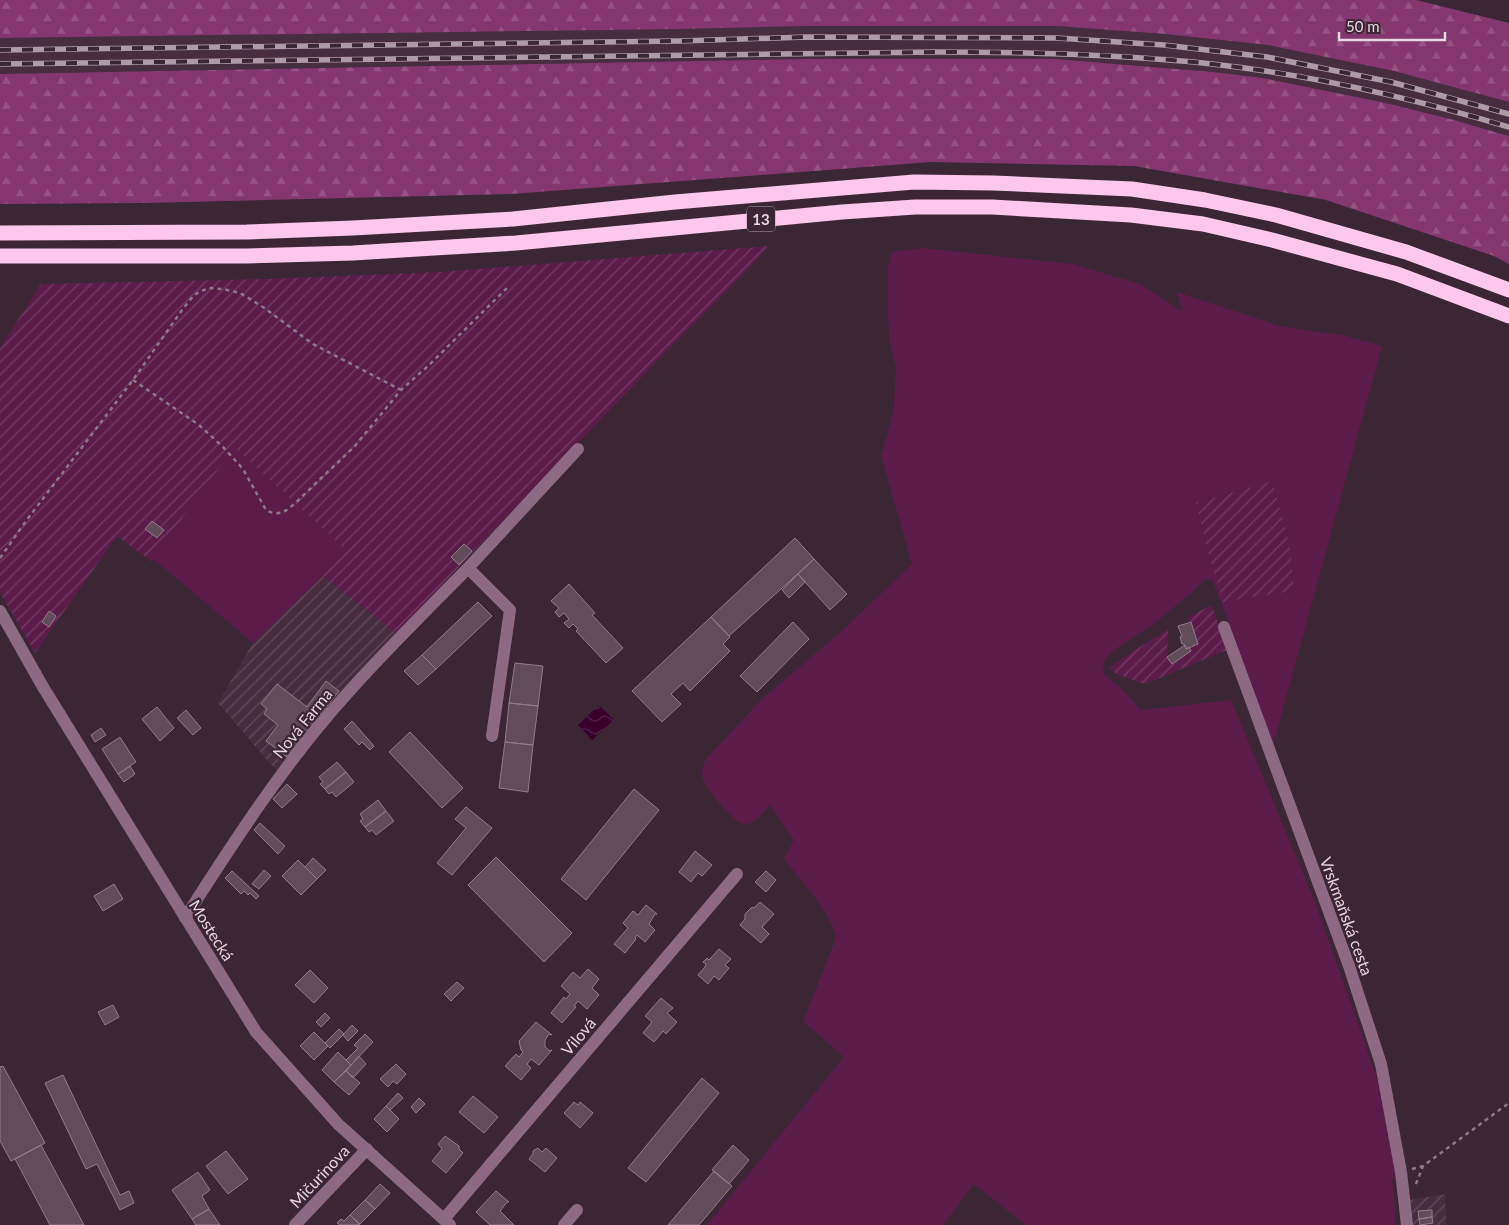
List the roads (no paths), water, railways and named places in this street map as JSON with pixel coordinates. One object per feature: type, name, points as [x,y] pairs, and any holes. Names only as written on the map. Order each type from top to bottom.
[{"type":"highway","name":"13","points":[[0,233],[247,232],[354,228],[513,219],[675,202],[905,183],[993,183],[1132,189],[1205,200],[1276,215],[1406,252],[1509,290]]},
{"type":"highway","name":"13","points":[[0,256],[246,256],[353,253],[516,243],[842,212],[915,207],[992,207],[1131,215],[1203,224],[1272,240],[1397,274],[1509,316]]},
{"type":"street","name":"Nová Farma","points":[[185,918],[228,850],[283,772],[345,696],[468,568],[578,449]]},
{"type":"street","points":[[468,568],[510,610],[492,736]]},
{"type":"street","name":"Mostecká","points":[[0,611],[44,687],[256,1032],[338,1124],[447,1222]]},
{"type":"street","name":"Vrskmaňská cesta","points":[[1224,627],[1349,966],[1381,1064],[1401,1172],[1407,1225]]},
{"type":"street","name":"Vilová","points":[[447,1222],[737,874]]},
{"type":"street","name":"Mičurinova","points":[[296,1225],[367,1149]]},
{"type":"street","points":[[564,1225],[577,1210]]},
{"type":"water","points":[[599,705],[614,720],[592,740],[578,725]]},
{"type":"railway","points":[[0,50],[680,41],[806,37],[1057,38],[1164,45],[1267,57],[1391,82],[1509,114]]},
{"type":"railway","points":[[0,64],[936,52],[1074,54],[1212,64],[1287,74],[1399,97],[1509,127]]}]
